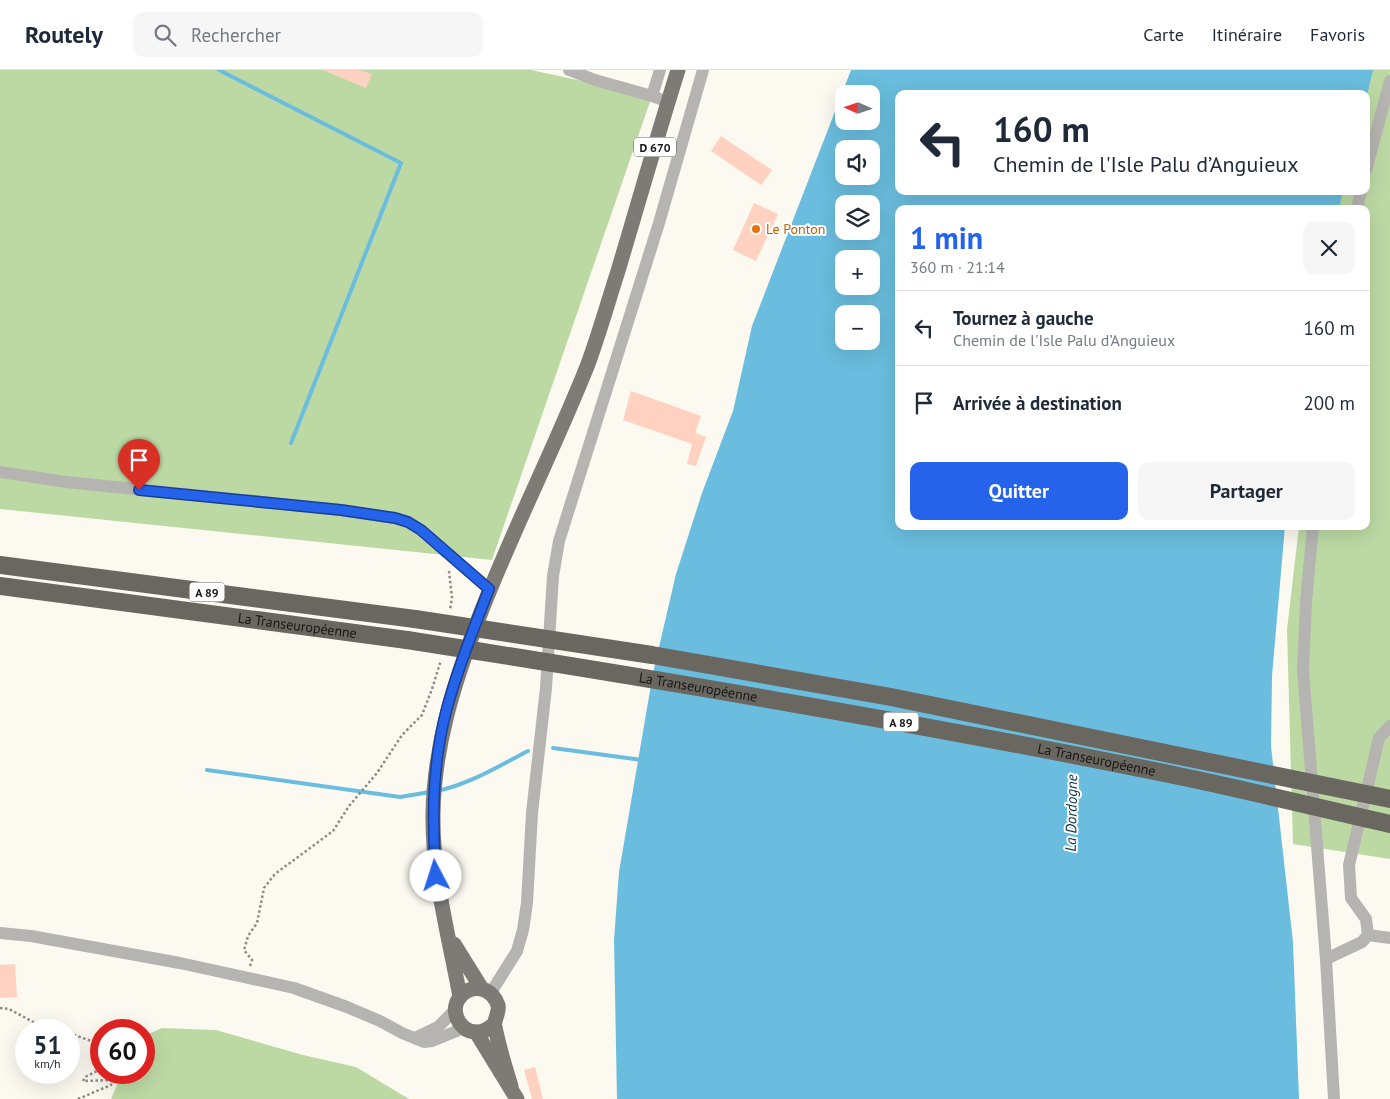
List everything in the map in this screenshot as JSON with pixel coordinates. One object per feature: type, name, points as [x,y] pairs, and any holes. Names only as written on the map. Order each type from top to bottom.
[{"type":"highway","name":"La Transeuropéenne","points":[[0,565],[415,619],[652,655],[891,697],[1390,799]]},
{"type":"highway","name":"La Transeuropéenne","points":[[0,586],[407,640],[649,678],[886,720],[1176,776],[1390,824]]},
{"type":"main road","name":"D 670","points":[[457,1004],[449,937],[442,912],[436,876],[434,847],[434,790],[447,710],[460,666],[489,589],[588,364],[678,70]]},
{"type":"main road","name":"D 670","points":[[449,937],[486,992]]},
{"type":"main road","points":[[470,1030],[489,1028],[497,1018],[498,1005],[486,992],[470,990],[457,1004],[459,1024],[470,1030],[514,1093]]},
{"type":"main road","points":[[494,1024],[514,1093]]},
{"type":"street","points":[[569,70],[595,80],[668,102]]},
{"type":"street","points":[[652,96],[660,70]]},
{"type":"street","points":[[486,992],[517,951],[523,930],[527,902],[532,813],[546,688],[553,576],[559,541],[659,223],[703,70]]},
{"type":"street","points":[[1370,155],[1390,82]]},
{"type":"street","points":[[0,472],[66,482],[377,515],[408,522],[421,530],[489,589]]},
{"type":"street","points":[[1313,530],[1306,602],[1303,670],[1326,959],[1334,1099]]},
{"type":"street","points":[[1326,959],[1362,942],[1368,935],[1366,920],[1350,898],[1349,865],[1379,738],[1390,726]]},
{"type":"street","points":[[0,933],[31,936],[180,962],[294,988],[347,1007],[424,1042],[470,1030]]},
{"type":"street","points":[[1368,935],[1390,938]]},
{"type":"street","points":[[415,1038],[438,1028],[457,1004]]},
{"type":"path","points":[[439,546],[448,564],[452,598],[449,615]]},
{"type":"path","points":[[247,977],[252,960],[244,950],[248,936],[257,923],[264,888],[275,874],[333,831],[349,806],[377,773],[402,735],[422,715],[441,659]]},
{"type":"path","points":[[0,1008],[9,1009],[28,1019]]},
{"type":"path","points":[[90,1074],[85,1077],[83,1081],[90,1081]]},
{"type":"path","points":[[78,1099],[111,1084]]},
{"type":"green space","points":[[0,70],[531,70],[652,96],[492,560],[0,509]]},
{"type":"green space","points":[[1355,70],[1390,70],[1390,859],[1293,844],[1287,630],[1299,530],[1370,530],[1370,205],[1338,205],[1340,195],[1370,195],[1370,90],[1364,90]]},
{"type":"green space","points":[[162,1028],[216,1030],[303,1055],[356,1067],[409,1099],[111,1099],[117,1084],[155,1084],[155,1031]]},
{"type":"water","name":"La Dordogne","points":[[851,70],[1373,70],[1368,90],[895,90],[895,195],[1342,195],[1340,205],[895,205],[895,530],[1285,530],[1272,676],[1271,746],[1293,942],[1299,1099],[617,1099],[614,940],[619,872],[653,673],[676,574],[702,493],[733,411],[752,326],[835,111],[835,130],[880,130],[880,85],[845,85]]},
{"type":"building","points":[[323,70],[360,70],[372,74],[366,88]]},
{"type":"building","points":[[721,136],[772,170],[761,185],[711,151]]},
{"type":"building","name":"Le Ponton","points":[[754,203],[778,214],[756,261],[733,250]]},
{"type":"building","points":[[631,391],[701,416],[695,433],[706,437],[696,466],[687,464],[692,444],[623,420]]},
{"type":"building","points":[[15,964],[17,997],[0,998],[0,965]]},
{"type":"building","points":[[535,1067],[543,1099],[532,1099],[524,1070]]},
{"type":"waterway","points":[[219,70],[401,163],[291,443]]},
{"type":"waterway","points":[[553,748],[642,760]]},
{"type":"waterway","points":[[437,791],[473,779],[528,751]]},
{"type":"waterway","points":[[207,770],[400,797],[430,792]]},
{"type":"place","name":"Le Ponton","points":[[756,229]]},
{"type":"route","points":[[139,490],[341,510],[395,518],[408,522],[421,530],[489,589],[460,666],[447,710],[438,757],[433,816],[436,876]]}]
